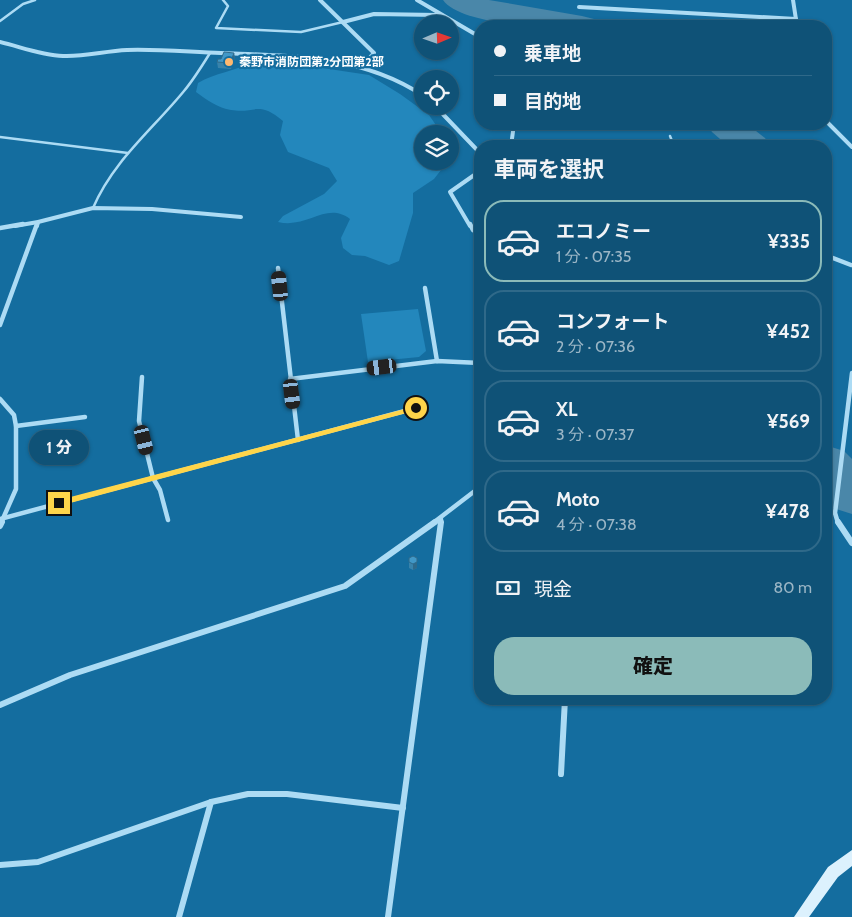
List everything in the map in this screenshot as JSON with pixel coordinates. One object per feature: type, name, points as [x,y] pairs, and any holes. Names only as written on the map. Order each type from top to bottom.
[{"type":"street","points":[[320,0],[374,53],[361,67]]},
{"type":"street","points":[[417,0],[438,15]]},
{"type":"street","points":[[579,7],[796,19],[793,0]]},
{"type":"street","points":[[343,22],[374,14],[438,15]]},
{"type":"street","points":[[459,24],[474,33]]},
{"type":"street","points":[[0,42],[61,56],[125,51],[305,58],[361,67],[393,77],[414,90]]},
{"type":"street","points":[[444,115],[474,147]]},
{"type":"street","points":[[832,127],[852,148]]},
{"type":"street","points":[[474,175],[450,192],[474,231]]},
{"type":"street","points":[[0,228],[38,222],[93,208],[152,209],[241,217]]},
{"type":"street","points":[[0,325],[2,313],[29,251],[38,222]]},
{"type":"street","points":[[832,258],[852,266]]},
{"type":"street","points":[[278,268],[298,440]]},
{"type":"street","points":[[425,288],[438,360]]},
{"type":"street","points":[[290,378],[438,360],[453,363],[474,363]]},
{"type":"street","points":[[852,373],[835,513],[839,526],[852,543]]},
{"type":"street","points":[[142,377],[139,421],[153,478],[160,490],[168,520]]},
{"type":"street","points":[[0,399],[14,415],[16,426],[16,489],[0,526]]},
{"type":"street","points":[[2,518],[416,408]]},
{"type":"street","points":[[16,426],[85,417]]},
{"type":"street","points":[[0,705],[70,675],[345,586],[474,493]]},
{"type":"street","points":[[388,917],[441,518]]},
{"type":"street","points":[[561,774],[566,705]]},
{"type":"street","points":[[0,865],[38,862],[211,802],[248,794],[287,794],[403,808]]},
{"type":"street","points":[[179,917],[211,802]]},
{"type":"street","points":[[801,917],[833,872],[852,857]]},
{"type":"lane","points":[[0,21],[23,4],[35,0]]},
{"type":"lane","points":[[223,0],[228,6],[216,28],[301,32],[343,22]]},
{"type":"lane","points":[[93,208],[98,191],[128,153],[184,92],[210,53]]},
{"type":"lane","points":[[670,136],[672,140]]},
{"type":"lane","points":[[0,137],[128,153]]},
{"type":"shaded area","points":[[252,62],[289,63],[369,75],[414,104],[414,115],[429,115],[436,125],[414,125],[414,170],[441,170],[434,179],[413,193],[413,213],[399,261],[389,265],[365,256],[352,255],[343,248],[341,238],[350,219],[341,214],[325,214],[299,222],[278,222],[283,216],[324,194],[337,181],[329,168],[288,152],[280,135],[283,121],[275,115],[262,109],[239,111],[226,109],[196,92],[198,83]]},
{"type":"shaded area","points":[[418,309],[426,351],[419,357],[368,362],[361,314]]},
{"type":"building","points":[[224,52],[234,53],[230,63],[217,62],[218,59],[221,59]]},
{"type":"building","points":[[413,556],[417,558],[417,562],[413,564],[409,562],[409,558]]},
{"type":"waterway","points":[[459,0],[487,10],[546,20]]},
{"type":"waterway","points":[[732,130],[744,140]]},
{"type":"waterway","points":[[832,472],[852,493]]},
{"type":"place","name":"秦野市消防団第2分団第2部","points":[[229,62]]},
{"type":"route","points":[[59,503],[416,408]]}]
